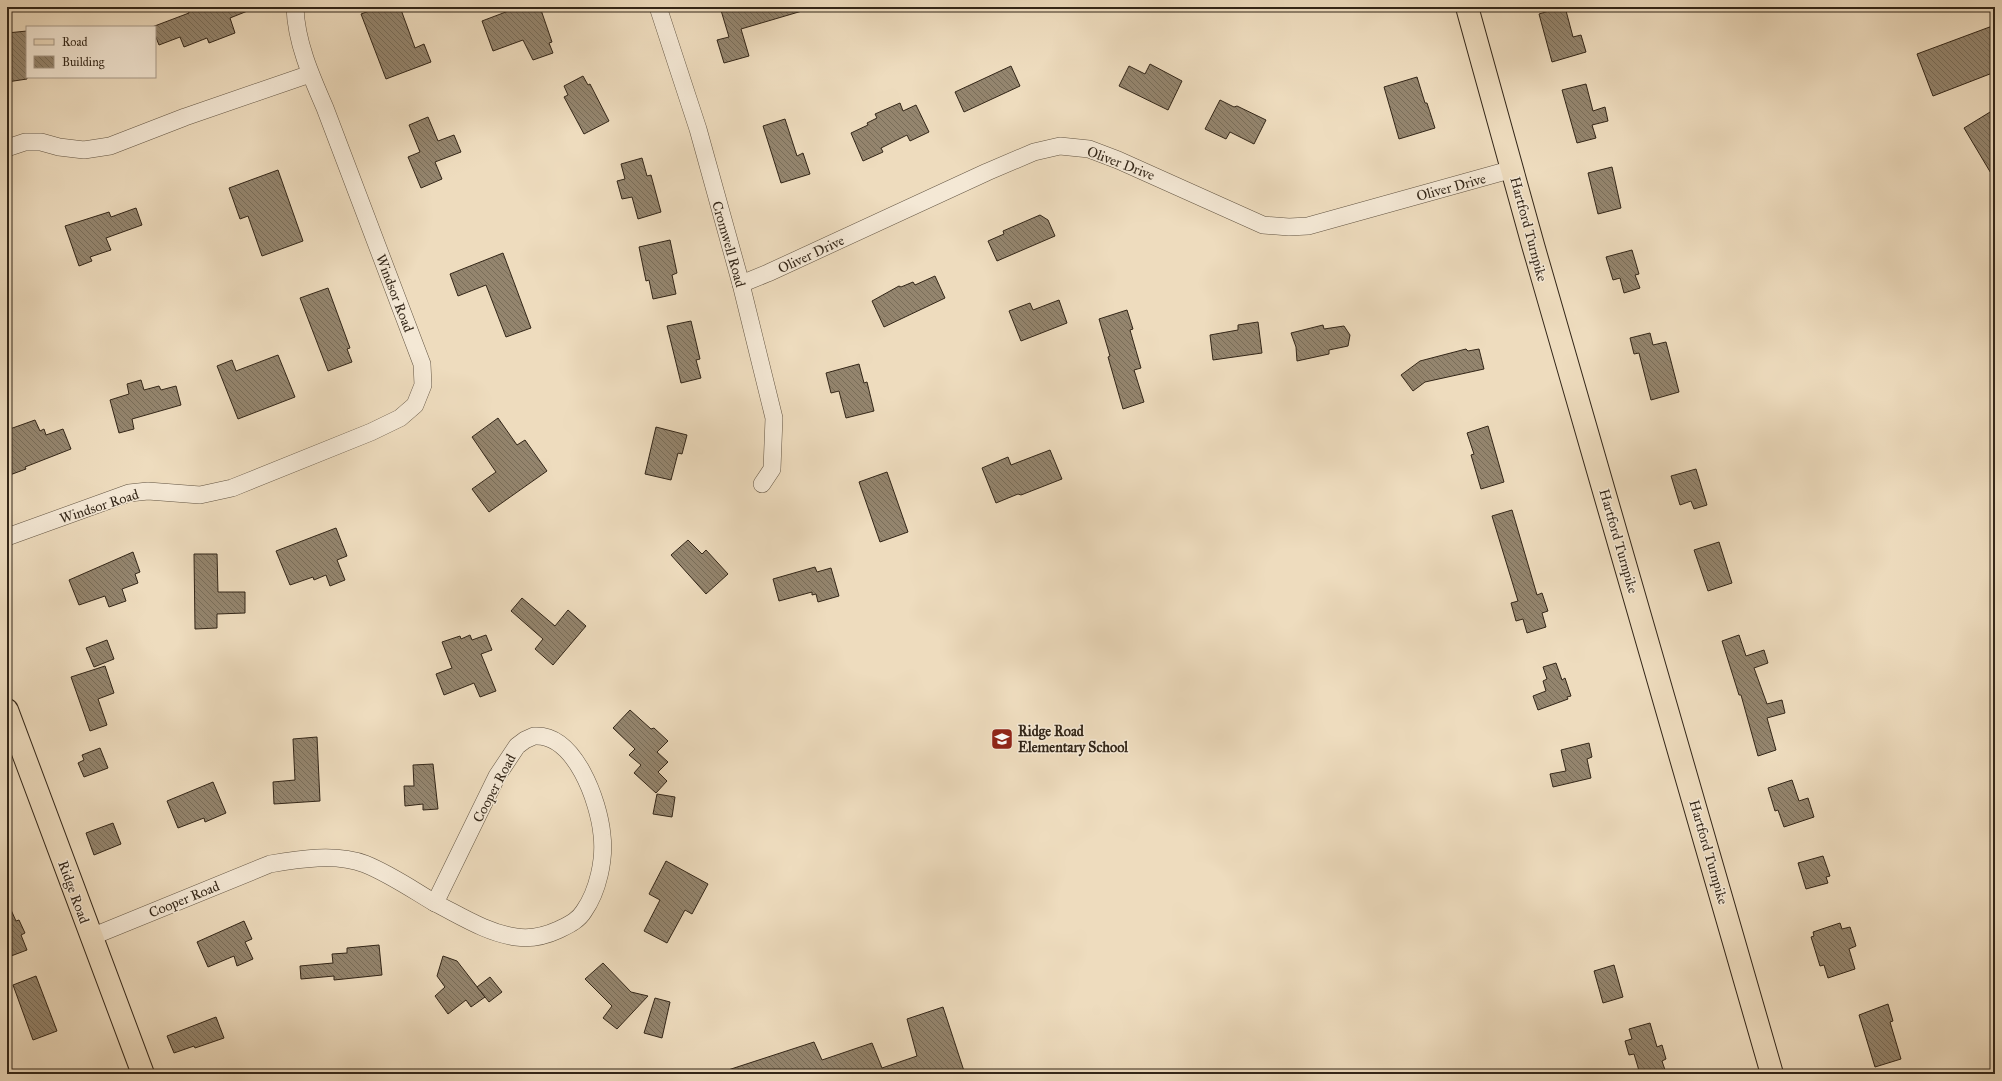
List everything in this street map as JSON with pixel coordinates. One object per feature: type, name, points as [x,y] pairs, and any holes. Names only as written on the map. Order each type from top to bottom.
[{"type":"main road","name":"Hartford Turnpike","points":[[1467,7],[1772,1074]]},
{"type":"main road","name":"Ridge Road","points":[[7,710],[143,1074]]},
{"type":"street","name":"Windsor Road","points":[[7,537],[129,493],[148,490],[200,495],[232,488],[371,432],[400,418],[414,405],[423,385],[422,364],[325,108],[310,74],[295,22],[295,7]]},
{"type":"street","name":"Cromwell Road","points":[[658,7],[698,129],[741,284],[774,418],[772,469],[762,484]]},
{"type":"street","points":[[7,148],[25,142],[40,142],[84,150],[110,146],[185,117],[310,74]]},
{"type":"street","name":"Oliver Drive","points":[[741,284],[987,172],[1034,152],[1060,146],[1090,149],[1125,163],[1262,225],[1289,227],[1308,226],[1513,170]]},
{"type":"street","name":"Cooper Road","points":[[91,937],[270,864],[296,860],[344,860],[364,864],[435,903],[481,926],[517,937],[534,937],[552,932],[572,923],[584,912],[593,894],[600,868],[602,836],[596,808],[580,768],[566,749],[553,740],[538,736],[525,740],[513,751],[497,776],[435,903]]},
{"type":"building","points":[[187,7],[255,7],[230,18],[235,33],[209,43],[207,38],[184,47],[180,37],[159,45],[156,38],[156,26],[155,26],[189,13]]},
{"type":"building","points":[[380,7],[400,7],[415,48],[424,44],[431,62],[386,79],[361,14]]},
{"type":"building","points":[[519,7],[540,7],[552,42],[549,43],[553,53],[533,60],[523,40],[493,51],[482,21]]},
{"type":"building","points":[[720,7],[802,7],[802,11],[741,29],[749,56],[724,63],[717,40],[729,37]]},
{"type":"building","points":[[1565,7],[1573,37],[1581,35],[1586,52],[1552,62],[1539,14]]},
{"type":"building","points":[[1995,25],[1995,72],[1933,96],[1917,54]]},
{"type":"building","points":[[26,31],[27,79],[7,82],[7,33]]},
{"type":"building","points":[[1150,64],[1182,81],[1168,110],[1119,86],[1129,66],[1145,74]]},
{"type":"building","points":[[1011,66],[1020,86],[964,112],[955,92]]},
{"type":"building","points":[[583,76],[588,85],[590,84],[609,121],[584,134],[564,97],[568,95],[564,86]]},
{"type":"building","points":[[1417,77],[1435,128],[1399,139],[1384,87]]},
{"type":"building","points":[[1586,84],[1593,111],[1605,107],[1608,121],[1592,125],[1596,138],[1577,143],[1562,90]]},
{"type":"building","points":[[1220,100],[1234,107],[1237,106],[1266,120],[1254,144],[1230,132],[1226,139],[1205,129]]},
{"type":"building","points":[[900,103],[903,111],[916,105],[929,132],[910,141],[907,135],[881,148],[883,152],[863,161],[851,133],[868,125],[867,123],[877,118],[875,114]]},
{"type":"building","points":[[1995,109],[1995,180],[1964,128]]},
{"type":"building","points":[[428,117],[438,141],[454,135],[461,152],[435,162],[442,179],[421,188],[408,157],[420,152],[409,125]]},
{"type":"building","points":[[785,119],[797,156],[803,153],[810,174],[781,183],[763,126]]},
{"type":"building","points":[[642,158],[647,176],[651,175],[661,212],[638,219],[632,197],[622,199],[617,181],[625,179],[621,164]]},
{"type":"building","points":[[1612,167],[1621,208],[1598,214],[1588,173]]},
{"type":"building","points":[[278,170],[303,241],[262,256],[248,216],[240,219],[229,188]]},
{"type":"building","points":[[136,208],[142,225],[106,238],[111,250],[90,257],[92,261],[79,266],[65,226],[109,212],[111,217]]},
{"type":"building","points":[[1040,215],[1048,220],[1055,236],[997,261],[988,241],[1004,234],[1003,231]]},
{"type":"building","points":[[670,240],[677,273],[672,275],[676,294],[653,299],[649,280],[646,281],[639,247]]},
{"type":"building","points":[[1632,250],[1639,274],[1635,275],[1640,288],[1624,293],[1620,278],[1613,280],[1606,257]]},
{"type":"building","points":[[503,253],[531,328],[506,337],[486,285],[458,296],[450,274]]},
{"type":"building","points":[[935,276],[945,298],[884,327],[872,301],[899,286],[901,287],[913,282],[915,285]]},
{"type":"building","points":[[328,288],[350,348],[347,349],[352,362],[328,371],[300,298]]},
{"type":"building","points":[[1059,300],[1067,323],[1021,341],[1009,311],[1030,303],[1033,310]]},
{"type":"building","points":[[1127,310],[1133,329],[1130,330],[1141,368],[1134,370],[1144,402],[1123,409],[1099,319]]},
{"type":"building","points":[[691,321],[700,359],[696,360],[701,378],[681,383],[667,326]]},
{"type":"building","points":[[1258,322],[1262,353],[1213,360],[1210,335],[1238,330],[1238,325]]},
{"type":"building","points":[[1323,325],[1324,329],[1344,326],[1350,335],[1348,346],[1329,350],[1329,354],[1297,361],[1296,347],[1291,333]]},
{"type":"building","points":[[1650,333],[1653,345],[1666,342],[1679,392],[1651,400],[1639,353],[1634,354],[1630,338]]},
{"type":"building","points":[[1466,349],[1468,351],[1479,349],[1484,369],[1425,382],[1413,391],[1401,375],[1420,361]]},
{"type":"building","points":[[278,355],[295,397],[238,419],[217,366],[232,360],[236,371]]},
{"type":"building","points":[[859,364],[864,383],[867,382],[874,411],[846,418],[839,391],[831,393],[826,373]]},
{"type":"building","points":[[141,380],[144,390],[159,386],[161,390],[176,386],[181,405],[132,419],[134,429],[119,433],[110,400],[129,394],[127,384]]},
{"type":"building","points":[[498,418],[517,445],[525,440],[547,471],[489,512],[472,489],[496,472],[472,437]]},
{"type":"building","points":[[35,420],[40,431],[44,429],[46,435],[63,429],[71,449],[25,467],[26,469],[7,476],[7,430]]},
{"type":"building","points":[[1488,426],[1504,482],[1481,489],[1471,455],[1474,454],[1467,433]]},
{"type":"building","points":[[656,427],[687,435],[682,454],[678,453],[671,480],[645,474]]},
{"type":"building","points":[[1050,450],[1062,479],[996,503],[982,468],[1008,457],[1011,465]]},
{"type":"building","points":[[1696,469],[1707,505],[1694,509],[1691,501],[1680,505],[1671,476]]},
{"type":"building","points":[[887,472],[908,532],[880,542],[859,482]]},
{"type":"building","points":[[1512,510],[1537,595],[1542,593],[1548,611],[1542,613],[1546,627],[1527,633],[1523,619],[1516,621],[1511,603],[1518,601],[1492,516]]},
{"type":"building","points":[[336,528],[347,556],[337,560],[345,580],[330,586],[326,575],[314,580],[313,577],[290,585],[276,551]]},
{"type":"building","points":[[688,540],[702,554],[706,550],[728,574],[706,594],[671,555]]},
{"type":"building","points":[[1719,542],[1732,583],[1708,591],[1694,550]]},
{"type":"building","points":[[133,552],[140,572],[135,574],[138,583],[122,589],[126,601],[109,607],[105,596],[79,605],[69,580]]},
{"type":"building","points":[[194,554],[217,554],[218,592],[245,592],[245,613],[217,614],[217,628],[195,629]]},
{"type":"building","points":[[815,567],[817,572],[831,568],[839,596],[818,602],[816,594],[812,595],[812,592],[779,601],[773,579]]},
{"type":"building","points":[[522,598],[555,626],[568,610],[586,626],[553,665],[535,649],[543,639],[511,611]]},
{"type":"building","points":[[470,635],[472,640],[486,635],[492,650],[481,654],[496,691],[480,697],[474,683],[444,695],[436,674],[452,668],[442,642],[460,636],[461,639]]},
{"type":"building","points":[[1739,635],[1746,656],[1764,650],[1768,663],[1754,668],[1767,704],[1782,700],[1785,713],[1767,718],[1776,750],[1758,756],[1741,695],[1739,695],[1722,641]]},
{"type":"building","points":[[107,640],[114,659],[94,667],[86,648]]},
{"type":"building","points":[[1556,663],[1562,680],[1565,678],[1571,696],[1567,697],[1568,699],[1538,710],[1533,696],[1546,691],[1543,681],[1547,679],[1543,667]]},
{"type":"building","points":[[105,666],[114,693],[98,699],[107,725],[90,731],[71,677]]},
{"type":"building","points":[[630,710],[651,729],[654,728],[668,741],[657,752],[668,762],[658,772],[667,781],[656,793],[634,773],[641,765],[629,755],[635,749],[613,728]]},
{"type":"building","points":[[317,737],[320,801],[274,804],[273,782],[295,780],[293,739]]},
{"type":"building","points":[[1589,743],[1592,757],[1587,759],[1591,778],[1553,787],[1550,774],[1566,771],[1561,750]]},
{"type":"building","points":[[100,748],[108,768],[84,777],[78,763],[84,760],[82,755]]},
{"type":"building","points":[[433,764],[438,809],[423,810],[423,804],[405,806],[404,786],[414,786],[413,765]]},
{"type":"building","points":[[1792,780],[1799,801],[1808,798],[1814,817],[1784,827],[1778,810],[1775,811],[1768,788]]},
{"type":"building","points":[[213,782],[226,813],[205,822],[204,818],[178,828],[167,801]]},
{"type":"building","points":[[657,794],[675,797],[672,817],[653,814]]},
{"type":"building","points":[[113,823],[121,844],[94,855],[86,833]]},
{"type":"building","points":[[1823,856],[1830,876],[1826,877],[1828,883],[1806,889],[1798,863]]},
{"type":"building","points":[[666,861],[708,884],[692,914],[685,910],[667,943],[644,931],[660,900],[649,894]]},
{"type":"building","points":[[7,901],[16,921],[19,920],[25,933],[21,935],[27,950],[11,956],[7,947]]},
{"type":"building","points":[[244,921],[252,939],[245,942],[253,959],[237,966],[234,956],[208,967],[197,942]]},
{"type":"building","points":[[1840,923],[1842,929],[1850,927],[1856,946],[1849,949],[1855,969],[1828,978],[1824,965],[1820,966],[1811,937],[1814,936],[1813,932]]},
{"type":"building","points":[[379,945],[382,975],[334,980],[334,976],[301,979],[300,966],[333,963],[332,954],[347,953],[347,948]]},
{"type":"building","points":[[443,956],[457,961],[485,997],[471,1007],[466,1000],[448,1014],[435,996],[445,987],[437,976]]},
{"type":"building","points":[[603,963],[631,992],[648,996],[617,1029],[603,1018],[612,1006],[585,979]]},
{"type":"building","points":[[1614,965],[1623,997],[1603,1003],[1594,971]]},
{"type":"building","points":[[36,976],[57,1031],[33,1040],[13,985]]},
{"type":"building","points":[[490,977],[502,992],[489,1002],[477,987]]},
{"type":"building","points":[[655,998],[670,1002],[662,1038],[644,1033]]},
{"type":"building","points":[[1888,1004],[1893,1021],[1890,1022],[1901,1059],[1875,1067],[1859,1015]]},
{"type":"building","points":[[943,1007],[965,1074],[725,1074],[725,1071],[814,1042],[822,1060],[872,1043],[882,1068],[917,1056],[907,1019]]},
{"type":"building","points":[[216,1017],[224,1038],[195,1048],[194,1046],[174,1053],[167,1036]]},
{"type":"building","points":[[1650,1023],[1657,1047],[1662,1045],[1666,1059],[1662,1061],[1665,1070],[1653,1074],[1640,1074],[1634,1054],[1629,1055],[1625,1041],[1632,1039],[1629,1029]]},
{"type":"place","name":"Ridge Road Elementary School","points":[[1002,739]]}]
